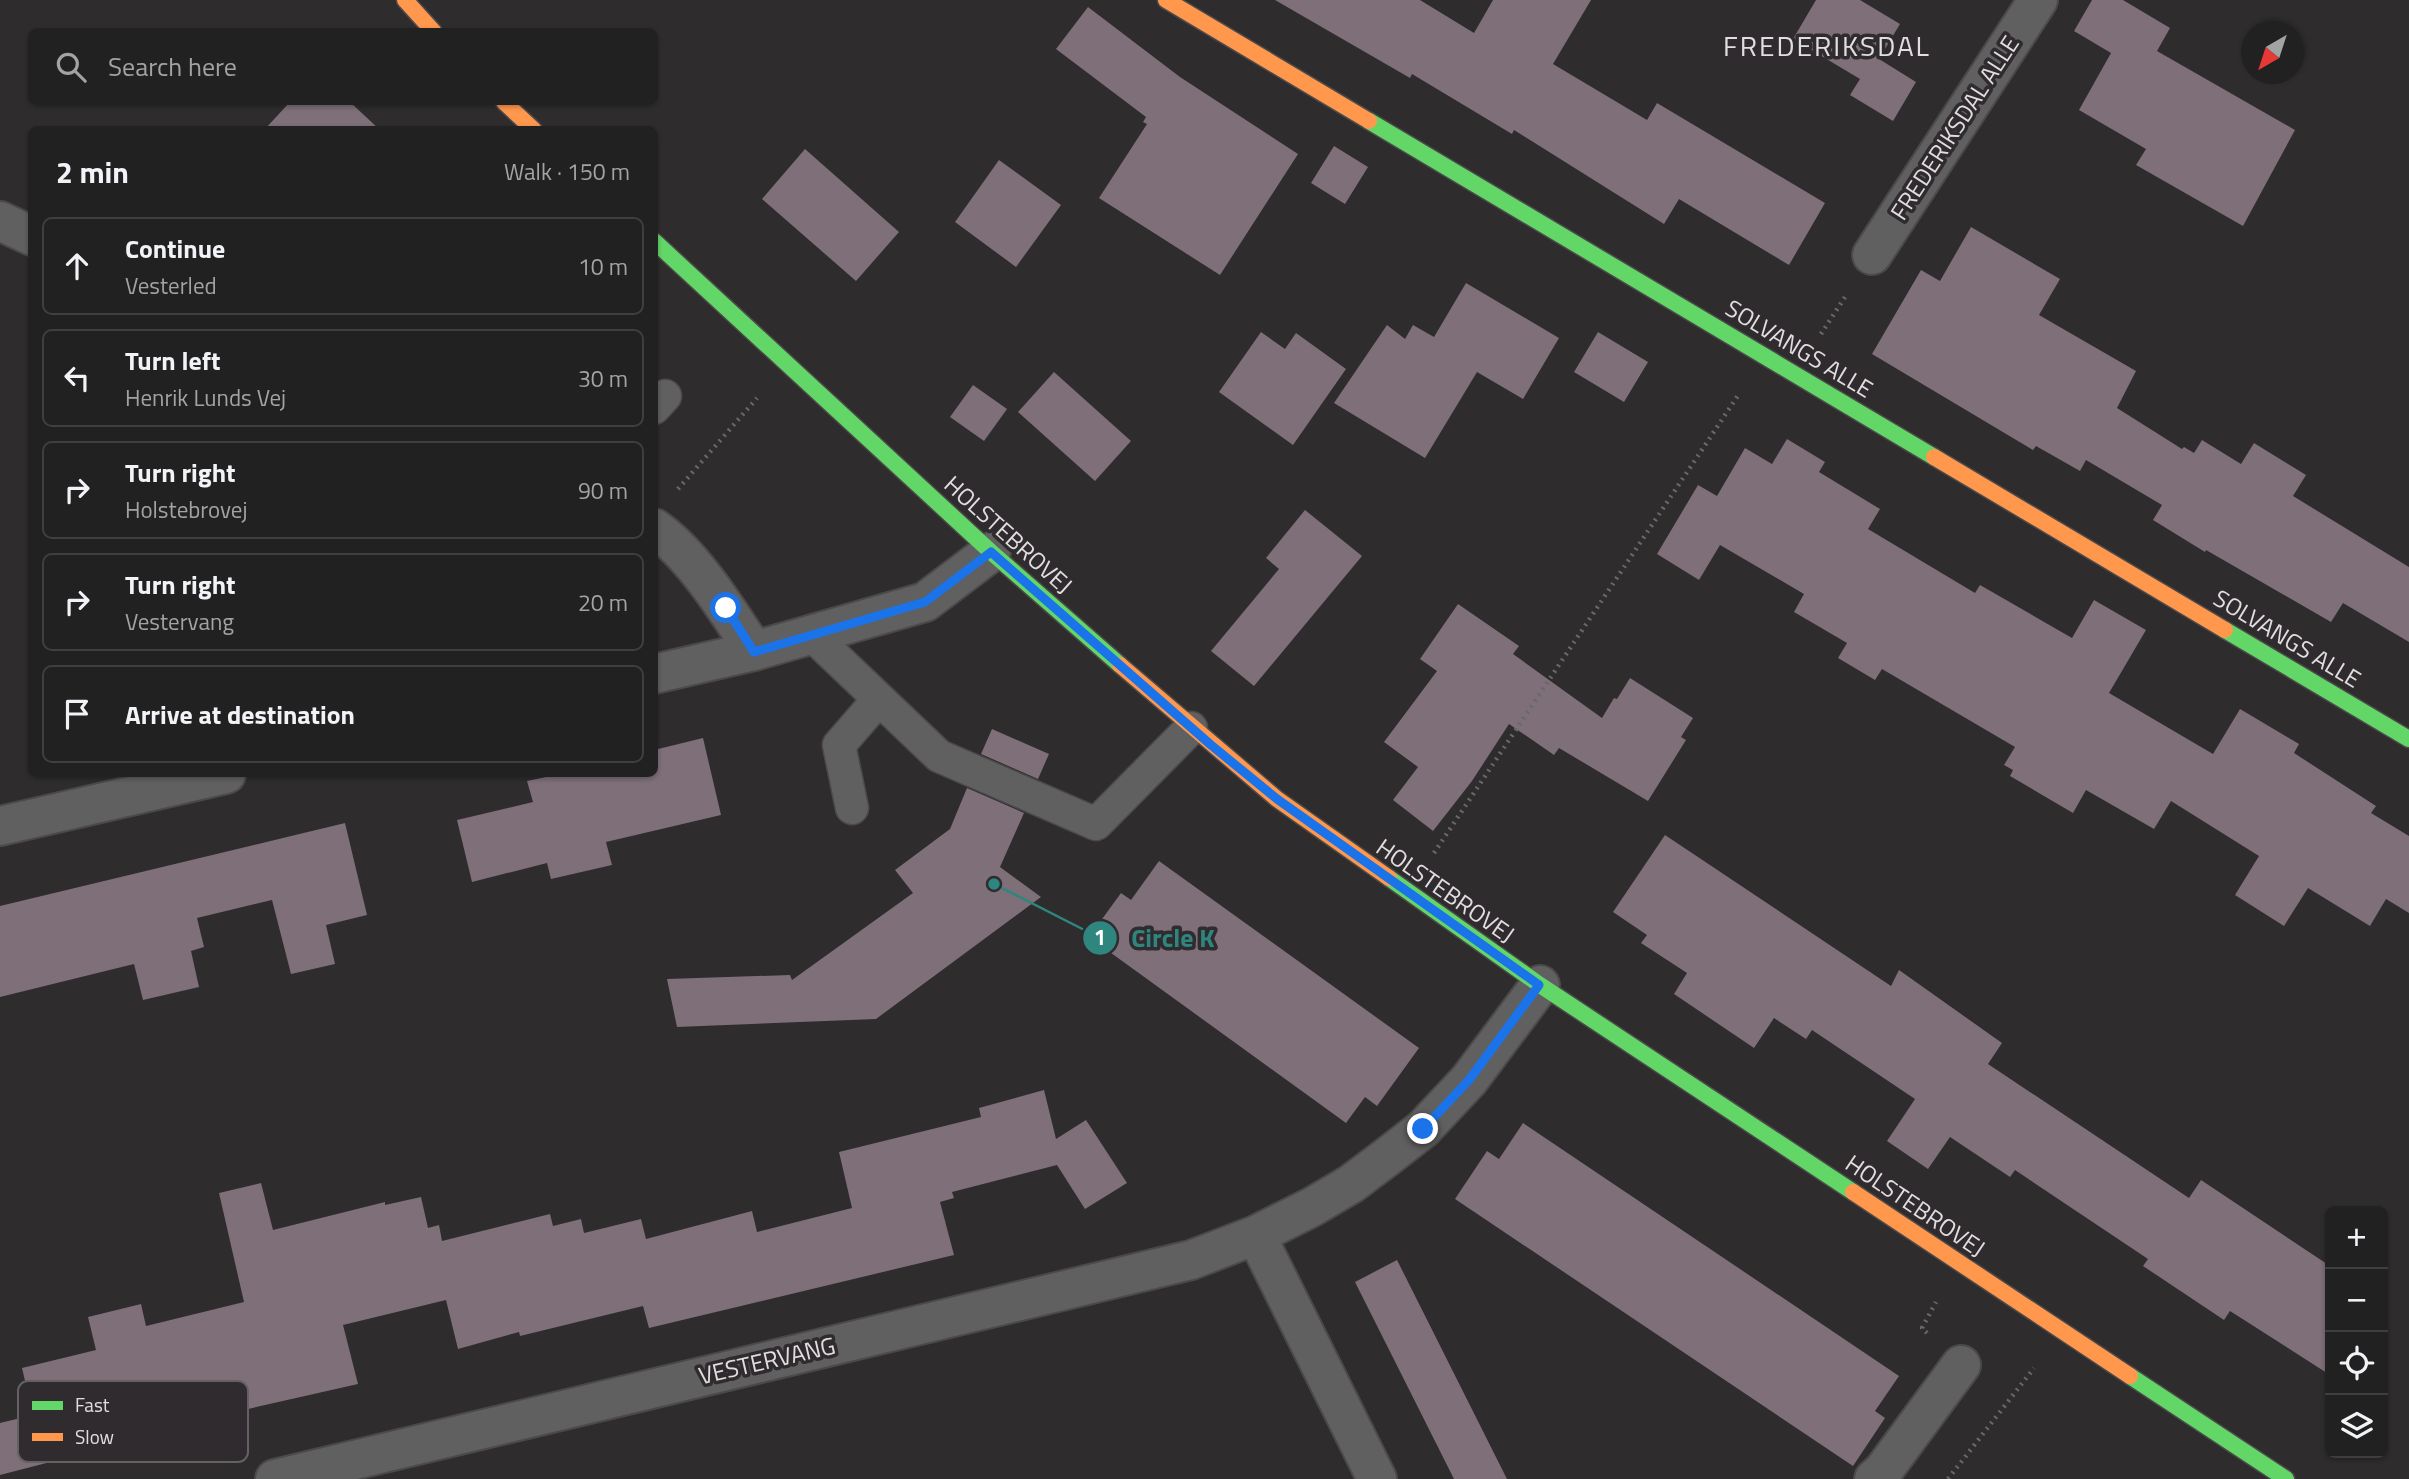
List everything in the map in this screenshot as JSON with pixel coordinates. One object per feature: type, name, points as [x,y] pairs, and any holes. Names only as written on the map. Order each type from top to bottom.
[{"type":"street","points":[[405,0],[430,28]]},
{"type":"street","name":"SOLVANGS ALLE","points":[[1166,0],[2409,739]]},
{"type":"street","name":"FREDERIKSDAL ALLE","points":[[1872,255],[2038,0]]},
{"type":"street","points":[[507,105],[530,126]]},
{"type":"street","points":[[0,221],[28,234]]},
{"type":"street","name":"HOLSTEBROVEJ","points":[[658,245],[991,552],[1191,728],[1277,799],[1539,985],[2286,1479]]},
{"type":"street","points":[[663,512],[664,534],[707,582],[754,652]]},
{"type":"street","points":[[658,673],[754,652],[925,602],[991,552]]},
{"type":"street","points":[[0,826],[213,777]]},
{"type":"street","name":"VESTERVANG","points":[[275,1479],[1191,1260],[1256,1235],[1351,1184],[1423,1129],[1469,1080],[1539,985]]},
{"type":"street","points":[[1256,1235],[1377,1479]]},
{"type":"street","points":[[1874,1479],[1883,1471],[1961,1364]]},
{"type":"lane","points":[[812,635],[939,756],[1096,824],[1191,728]]},
{"type":"lane","points":[[852,808],[839,745],[879,699]]},
{"type":"path","points":[[1795,373],[1872,255]]},
{"type":"path","points":[[1406,892],[1442,843],[1765,355]]},
{"type":"path","points":[[663,512],[787,363]]},
{"type":"path","points":[[1960,1263],[1922,1328],[1961,1364]]},
{"type":"path","points":[[1948,1479],[2063,1331]]},
{"type":"building","points":[[1275,0],[1420,0],[1474,33],[1493,0],[1591,0],[1553,64],[1647,120],[1657,103],[1825,203],[1789,265],[1679,199],[1664,224],[1514,130],[1512,134],[1412,74],[1410,78]]},
{"type":"building","points":[[1816,0],[1860,0],[1900,24],[1879,59],[1916,82],[1893,121],[1850,95],[1860,79],[1793,39]]},
{"type":"building","points":[[2092,0],[2123,0],[2170,28],[2157,51],[2295,130],[2243,226],[2136,165],[2146,149],[2079,110],[2111,53],[2074,31]]},
{"type":"building","points":[[1088,7],[1180,77],[1298,154],[1220,275],[1099,198],[1147,124],[1143,122],[1146,117],[1056,49]]},
{"type":"building","points":[[287,105],[353,105],[376,126],[268,126]]},
{"type":"building","points":[[1334,146],[1368,167],[1345,204],[1311,183]]},
{"type":"building","points":[[805,149],[899,232],[856,281],[762,199]]},
{"type":"building","points":[[999,160],[1061,205],[1016,267],[955,222]]},
{"type":"building","points":[[1971,227],[2060,279],[2039,315],[2136,371],[2117,408],[2182,449],[2184,447],[2194,453],[2202,440],[2241,464],[2254,443],[2306,475],[2293,496],[2409,567],[2409,642],[2343,603],[2331,622],[2153,520],[2162,505],[2086,460],[2080,471],[2036,446],[2033,450],[1872,354],[1921,270],[1940,281]]},
{"type":"building","points":[[1466,283],[1559,338],[1523,399],[1477,372],[1425,458],[1334,403],[1387,325],[1405,339],[1413,325],[1434,337]]},
{"type":"building","points":[[1261,332],[1285,349],[1296,333],[1346,369],[1293,445],[1219,392]]},
{"type":"building","points":[[1598,332],[1648,362],[1624,402],[1574,372]]},
{"type":"building","points":[[1054,372],[1131,441],[1095,481],[1018,412]]},
{"type":"building","points":[[973,385],[1007,409],[984,441],[950,417]]},
{"type":"building","points":[[1787,439],[1825,462],[1819,472],[1880,509],[1868,529],[1975,593],[1980,585],[2072,638],[2094,600],[2146,630],[2109,693],[2213,754],[2240,709],[2299,744],[2294,753],[2376,806],[2371,813],[2409,836],[2409,913],[2386,899],[2370,926],[2308,888],[2284,926],[2235,895],[2259,856],[2171,801],[2154,829],[2086,790],[2073,813],[2010,776],[2013,770],[2004,765],[2015,747],[1882,669],[1875,680],[1838,658],[1847,643],[1794,612],[1804,594],[1720,545],[1699,580],[1657,554],[1698,485],[1717,496],[1745,448],[1772,464]]},
{"type":"building","points":[[1305,510],[1362,556],[1254,686],[1211,651],[1279,569],[1266,558]]},
{"type":"building","points":[[1458,604],[1519,646],[1513,654],[1602,718],[1630,678],[1693,718],[1681,737],[1686,740],[1648,801],[1559,748],[1554,755],[1509,724],[1472,781],[1433,831],[1393,800],[1418,767],[1384,742],[1437,671],[1420,659]]},
{"type":"building","points":[[992,729],[1049,754],[1038,779],[981,754]]},
{"type":"building","points":[[703,738],[721,815],[606,842],[612,865],[551,879],[547,863],[472,882],[457,820],[533,802],[527,781],[546,777],[658,777],[658,749]]},
{"type":"building","points":[[967,788],[1024,813],[1000,867],[1041,897],[876,1019],[677,1027],[667,979],[790,975],[792,980],[913,893],[895,870],[950,829]]},
{"type":"building","points":[[345,823],[367,915],[326,925],[335,964],[291,974],[272,900],[197,918],[204,947],[191,951],[199,987],[143,1000],[134,964],[0,997],[0,906]]},
{"type":"building","points":[[1665,835],[1891,986],[1899,970],[2002,1043],[1988,1064],[2189,1198],[2201,1180],[2325,1263],[2325,1372],[2230,1311],[2224,1320],[2143,1266],[2148,1259],[2015,1170],[2010,1177],[1950,1137],[1928,1169],[1887,1141],[1915,1099],[1812,1030],[1806,1039],[1774,1018],[1754,1048],[1674,994],[1687,973],[1641,943],[1647,935],[1613,912]]},
{"type":"building","points":[[1159,861],[1419,1048],[1377,1106],[1365,1097],[1346,1123],[1089,937],[1121,893],[1131,900]]},
{"type":"building","points":[[1044,1090],[1056,1139],[1086,1120],[1127,1183],[1085,1209],[1057,1165],[952,1192],[954,1198],[940,1202],[954,1255],[649,1328],[643,1306],[520,1336],[519,1332],[458,1349],[446,1300],[343,1325],[358,1384],[248,1409],[248,1381],[25,1381],[22,1368],[96,1350],[88,1317],[141,1304],[146,1326],[244,1302],[219,1193],[261,1183],[273,1230],[385,1202],[385,1205],[421,1197],[428,1228],[439,1225],[442,1241],[550,1214],[553,1226],[581,1219],[584,1233],[641,1219],[646,1239],[752,1211],[757,1232],[852,1208],[839,1152],[981,1117],[979,1108]]},
{"type":"building","points":[[1523,1123],[1899,1376],[1875,1411],[1885,1418],[1853,1466],[1455,1199],[1487,1151],[1499,1159]]},
{"type":"building","points":[[1397,1260],[1507,1479],[1454,1479],[1355,1282]]},
{"type":"building","points":[[18,1419],[18,1462],[50,1462],[0,1475],[0,1423]]},
{"type":"traffic: fast","points":[[1369,121],[1934,457]]},
{"type":"traffic: fast","points":[[658,245],[991,552],[1120,665]]},
{"type":"traffic: fast","points":[[2225,630],[2409,739]]},
{"type":"traffic: fast","points":[[1389,878],[1540,985],[1853,1192]]},
{"type":"traffic: fast","points":[[2130,1376],[2286,1479]]},
{"type":"traffic: slow","points":[[405,0],[430,28]]},
{"type":"traffic: slow","points":[[1166,0],[1369,121]]},
{"type":"traffic: slow","points":[[507,105],[530,126]]},
{"type":"traffic: slow","points":[[1934,457],[2225,630]]},
{"type":"traffic: slow","points":[[1120,665],[1277,799],[1389,878]]},
{"type":"traffic: slow","points":[[1853,1192],[2130,1376]]},
{"type":"place","name":"Circle K","points":[[994,884]]},
{"type":"district","name":"FREDERIKSDAL","points":[[1827,46]]},
{"type":"route","points":[[726,608],[754,652],[925,602],[991,552],[1211,745],[1277,799],[1539,985],[1469,1080],[1423,1129]]}]
